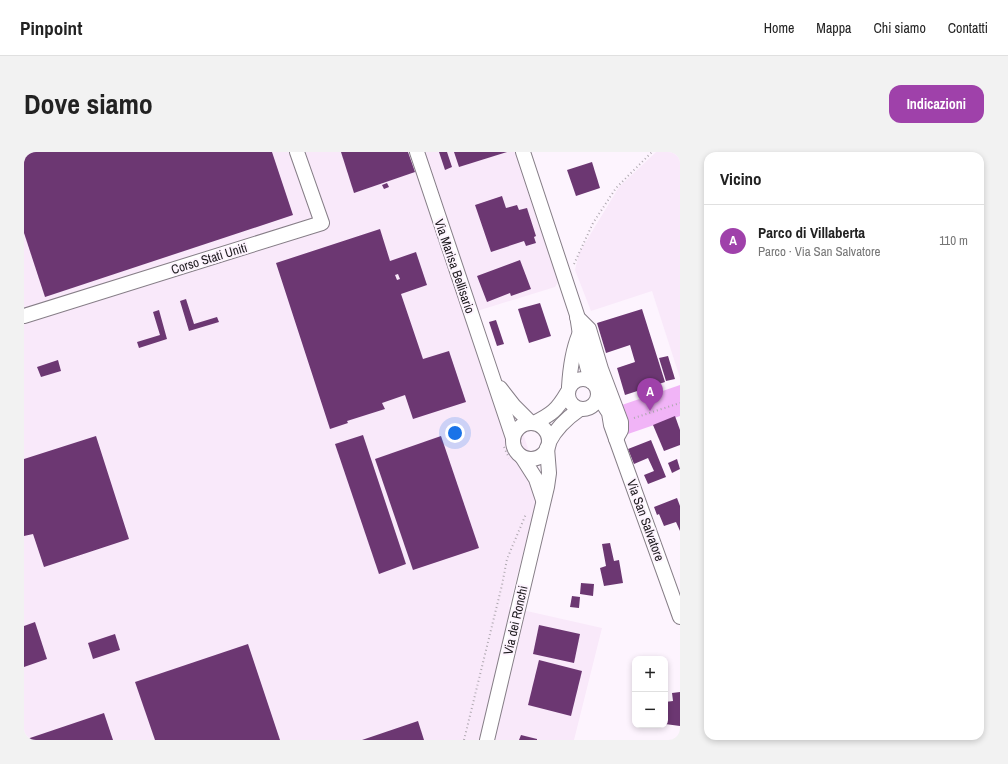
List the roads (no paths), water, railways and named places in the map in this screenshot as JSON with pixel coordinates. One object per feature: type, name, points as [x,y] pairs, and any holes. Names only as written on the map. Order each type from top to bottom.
[{"type":"street","name":"Corso Stati Uniti","points":[[25,311],[322,223],[297,152]]},
{"type":"street","name":"Via Marisa Bellisario","points":[[417,152],[493,380],[508,440]]},
{"type":"street","name":"Via San Salvatore","points":[[523,152],[577,317],[579,335],[592,382],[598,396],[616,423],[616,439],[680,618]]},
{"type":"street","points":[[577,317],[589,329],[616,423]]},
{"type":"street","name":"Via San Salvatore","points":[[568,390],[575,344],[579,335]]},
{"type":"street","points":[[543,500],[536,479],[518,460],[515,449],[508,440],[521,425],[533,423],[551,415],[560,405],[575,381],[584,379],[592,382]]},
{"type":"street","name":"Via Marisa Bellisario","points":[[493,380],[514,406],[533,423]]},
{"type":"street","points":[[568,390],[568,398],[572,405],[597,411],[616,423]]},
{"type":"street","points":[[518,460],[536,458],[544,452],[554,431],[572,415],[594,404],[598,396]]},
{"type":"street","name":"Via dei Ronchi","points":[[487,740],[549,473],[546,432],[539,425],[533,423]]},
{"type":"place","name":"Parco di Villaberta","points":[[650,411]]}]
